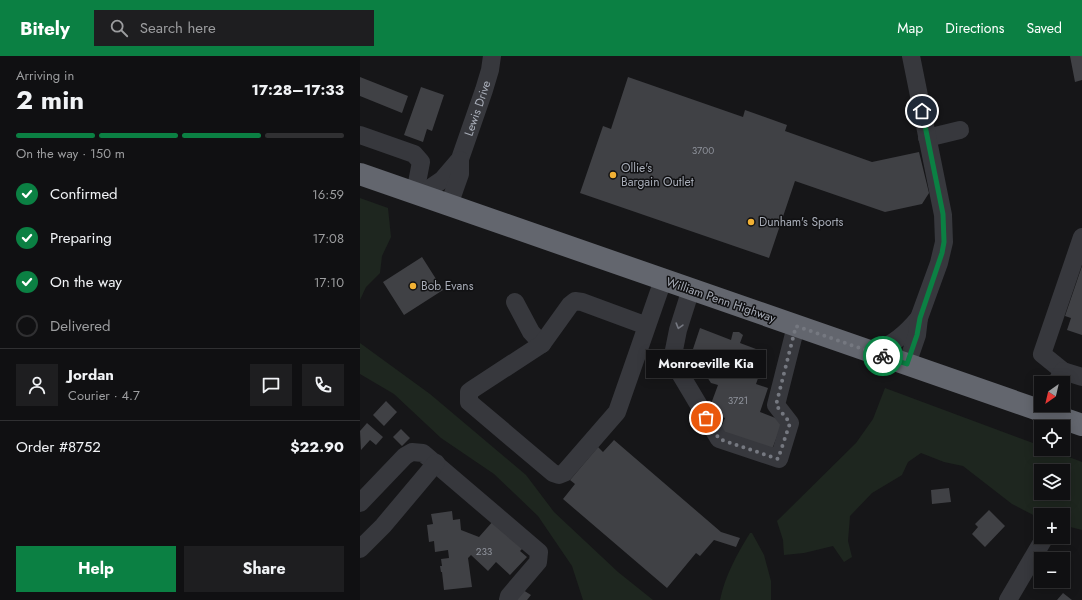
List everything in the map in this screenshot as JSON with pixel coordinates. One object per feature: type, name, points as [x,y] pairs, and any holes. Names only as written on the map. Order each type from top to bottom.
[{"type":"highway","name":"William Penn Highway","points":[[360,174],[796,326],[1034,406]]},
{"type":"highway","points":[[1047,412],[1082,435]]},
{"type":"highway","name":"William Penn Highway","points":[[1051,412],[1082,425]]},
{"type":"street","name":"Lewis Drive","points":[[449,205],[460,174],[460,159],[484,90],[490,70],[492,56]]},
{"type":"street","points":[[907,364],[917,335],[920,318],[939,263],[944,242],[943,214],[911,56]]},
{"type":"street","points":[[927,138],[960,130]]},
{"type":"street","points":[[360,135],[414,154],[422,162],[417,194]]},
{"type":"street","name":"Lewis Drive","points":[[417,194],[442,180],[460,159]]},
{"type":"street","points":[[1058,376],[1042,354],[1082,237]]},
{"type":"street","points":[[647,326],[582,302],[575,301],[570,305],[542,344],[469,392],[469,402],[553,473],[559,475],[564,473],[617,412],[647,326],[663,280]]},
{"type":"street","points":[[691,289],[678,330],[672,360],[719,439],[778,459],[790,423],[776,405],[796,326]]},
{"type":"street","points":[[515,302],[531,332],[542,344]]},
{"type":"street","points":[[874,352],[891,344],[903,336],[920,318]]},
{"type":"street","points":[[1070,377],[1082,377]]},
{"type":"street","points":[[360,503],[405,456],[412,452],[423,453],[539,552],[538,562],[508,596],[508,600]]},
{"type":"street","points":[[360,549],[383,526],[436,463]]},
{"type":"street","points":[[1008,600],[1041,544]]},
{"type":"shaded area","points":[[360,198],[388,208],[391,237],[382,256],[380,273],[366,287],[360,300]]},
{"type":"shaded area","points":[[360,343],[430,394],[526,475],[554,512],[618,572],[653,600],[583,600],[572,566],[538,516],[494,474],[441,438],[394,394],[360,374]]},
{"type":"shaded area","points":[[885,388],[1034,443],[1034,456],[1066,456],[1082,462],[1082,530],[1070,527],[1070,508],[1034,508],[1034,515],[1012,504],[963,466],[944,462],[921,453],[908,462],[902,475],[872,493],[850,516],[848,541],[852,557],[844,562],[833,546],[804,553],[784,555],[783,540],[777,521],[856,443],[873,419]]},
{"type":"shaded area","points":[[750,533],[752,533],[764,555],[771,581],[771,600],[720,600],[732,565]]},
{"type":"building","points":[[1070,56],[1082,56],[1082,80],[1075,82]]},
{"type":"building","points":[[360,77],[408,96],[402,113],[360,96]]},
{"type":"building","points":[[628,77],[743,117],[745,110],[787,125],[785,131],[872,162],[919,152],[929,193],[922,204],[885,212],[795,181],[769,258],[580,193],[603,126],[611,129]]},
{"type":"building","points":[[421,87],[444,95],[432,131],[427,129],[423,142],[404,135]]},
{"type":"building","name":"Bob Evans","points":[[422,257],[443,290],[404,315],[383,282]]},
{"type":"building","points":[[1082,266],[1082,335],[1067,330],[1071,318],[1065,316]]},
{"type":"building","points":[[700,328],[731,340],[733,332],[739,332],[743,335],[740,343],[767,353],[756,384],[768,388],[760,412],[783,421],[771,452],[719,433],[725,418],[708,412],[718,385],[711,383],[703,371],[706,364],[690,358]]},
{"type":"building","points":[[386,401],[397,412],[384,426],[373,415]]},
{"type":"building","points":[[367,423],[383,437],[376,445],[370,440],[361,450],[360,431]]},
{"type":"building","points":[[401,429],[410,438],[402,446],[393,437]]},
{"type":"building","points":[[614,440],[721,532],[740,538],[736,547],[714,540],[700,556],[696,553],[667,588],[563,499],[575,484],[570,480],[598,447],[603,452]]},
{"type":"building","points":[[949,488],[951,502],[932,504],[931,490]]},
{"type":"building","points":[[989,510],[1005,526],[985,547],[972,534],[978,527],[975,524]]},
{"type":"building","points":[[452,511],[453,520],[460,519],[461,530],[479,537],[494,520],[524,547],[520,551],[527,557],[510,575],[496,562],[488,571],[471,555],[468,558],[472,587],[444,590],[440,566],[442,566],[441,559],[449,558],[448,550],[435,552],[434,541],[429,542],[427,525],[433,524],[431,514]]},
{"type":"building","points":[[523,590],[531,595],[527,600],[516,600]]},
{"type":"building","points":[[1063,593],[1072,600],[1057,600]]},
{"type":"way so far","points":[[706,418],[719,439],[778,459],[790,423],[776,405],[796,326],[883,356]]},
{"type":"place","name":"Ollie's Bargain Outlet","points":[[613,175]]},
{"type":"place","name":"Dunham's Sports","points":[[751,222]]},
{"type":"place","name":"Bob Evans","points":[[413,286]]},
{"type":"place","name":"Monroeville Kia","points":[[706,418]]},
{"type":"route","points":[[883,356],[907,364],[917,335],[920,318],[939,263],[944,242],[943,214],[922,111]]}]
